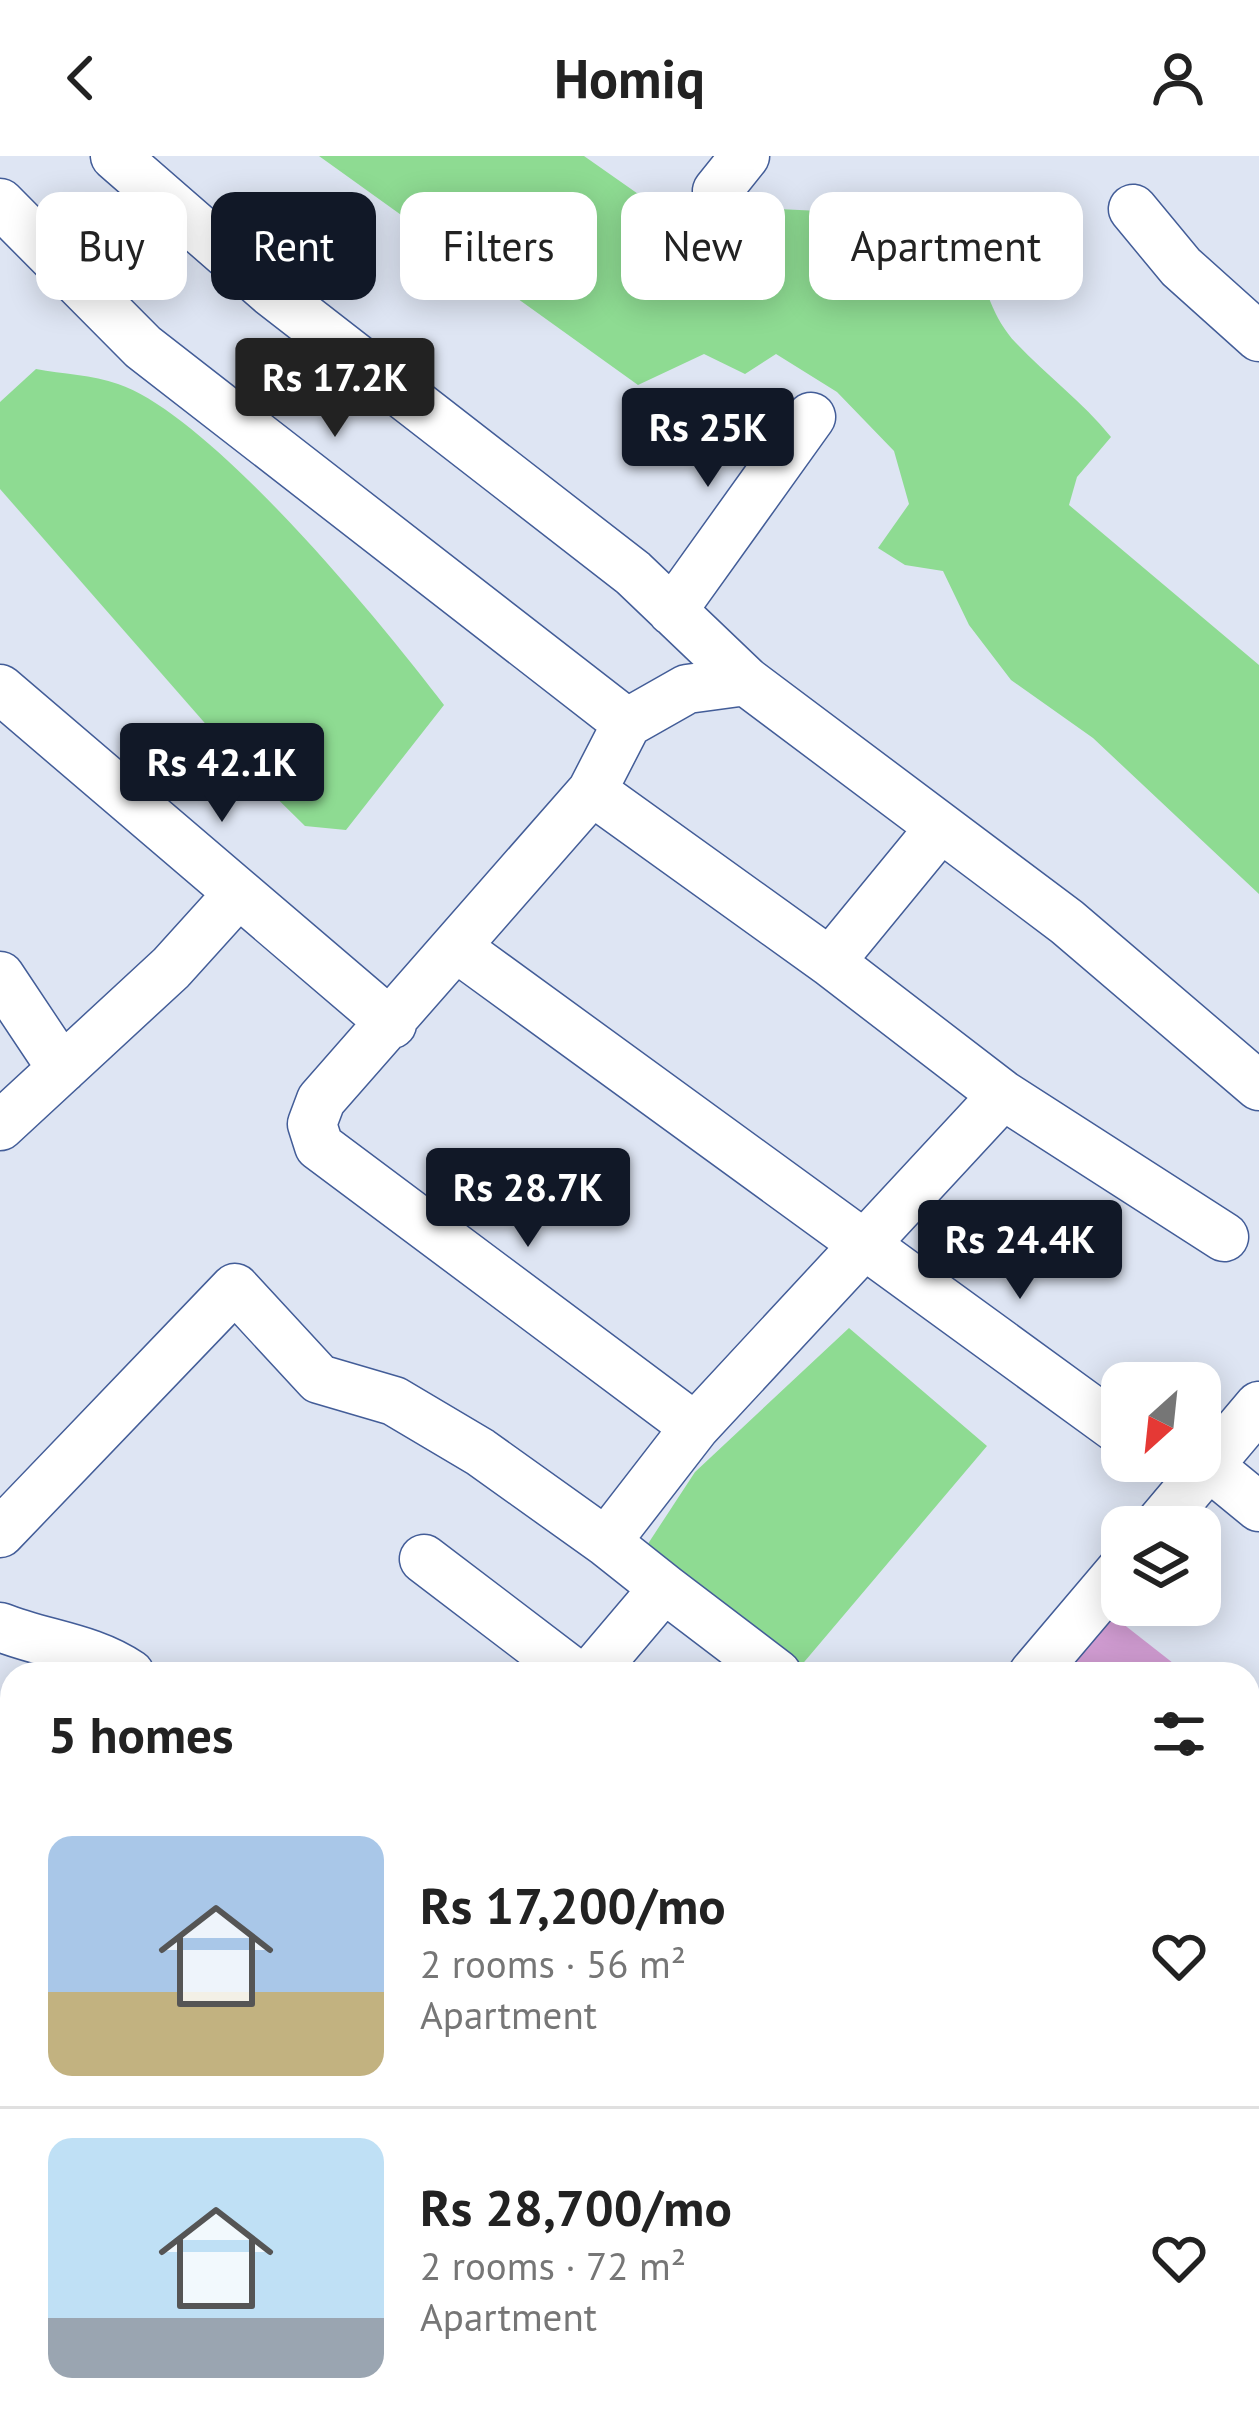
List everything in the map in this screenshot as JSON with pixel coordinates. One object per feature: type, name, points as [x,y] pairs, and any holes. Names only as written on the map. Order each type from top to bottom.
[{"type":"street","points":[[115,156],[271,292],[633,573],[746,681],[1067,922],[1259,1086]]},
{"type":"street","points":[[0,203],[143,346],[627,723]]},
{"type":"street","points":[[1133,209],[1181,267],[1259,337]]},
{"type":"street","points":[[672,611],[811,417]]},
{"type":"street","points":[[694,1427],[319,1146],[312,1124],[321,1100],[592,791],[627,723],[687,689],[746,681]]},
{"type":"street","points":[[0,688],[392,1024]]},
{"type":"street","points":[[592,791],[830,962],[1003,1095],[1224,1237]]},
{"type":"street","points":[[830,962],[940,828]]},
{"type":"street","points":[[0,1126],[171,968],[236,895]]},
{"type":"street","points":[[457,948],[867,1241],[1101,1416]]},
{"type":"street","points":[[0,976],[62,1069]]},
{"type":"street","points":[[606,1542],[694,1427],[1003,1095]]},
{"type":"street","points":[[0,1533],[235,1288],[319,1379],[394,1401],[480,1452],[761,1662]]},
{"type":"street","points":[[1221,1440],[1259,1406]]},
{"type":"street","points":[[1209,1482],[1259,1507]]},
{"type":"street","points":[[424,1558],[559,1662]]},
{"type":"street","points":[[601,1662],[664,1588]]},
{"type":"street","points":[[1043,1662],[1101,1594]]},
{"type":"street","points":[[0,1627],[32,1640],[94,1652],[110,1662]]},
{"type":"shaded area","points":[[319,156],[584,156],[635,192],[621,192],[621,300],[785,300],[785,209],[809,210],[809,300],[990,300],[1016,343],[1111,437],[1077,477],[1069,505],[1259,665],[1259,894],[1093,738],[1011,680],[969,625],[943,571],[905,565],[878,548],[909,504],[894,451],[837,392],[776,354],[745,374],[704,354],[638,385],[520,300],[597,300],[597,192],[400,192],[400,214],[376,197],[376,192],[369,192]]},
{"type":"shaded area","points":[[36,369],[118,384],[200,436],[293,525],[444,705],[346,830],[305,826],[231,753],[0,489],[0,402]]},
{"type":"shaded area","points":[[849,1328],[987,1446],[804,1662],[778,1662],[638,1559],[695,1472]]},
{"type":"shaded area","points":[[1101,1613],[1101,1626],[1126,1626],[1172,1662],[1061,1662]]}]
